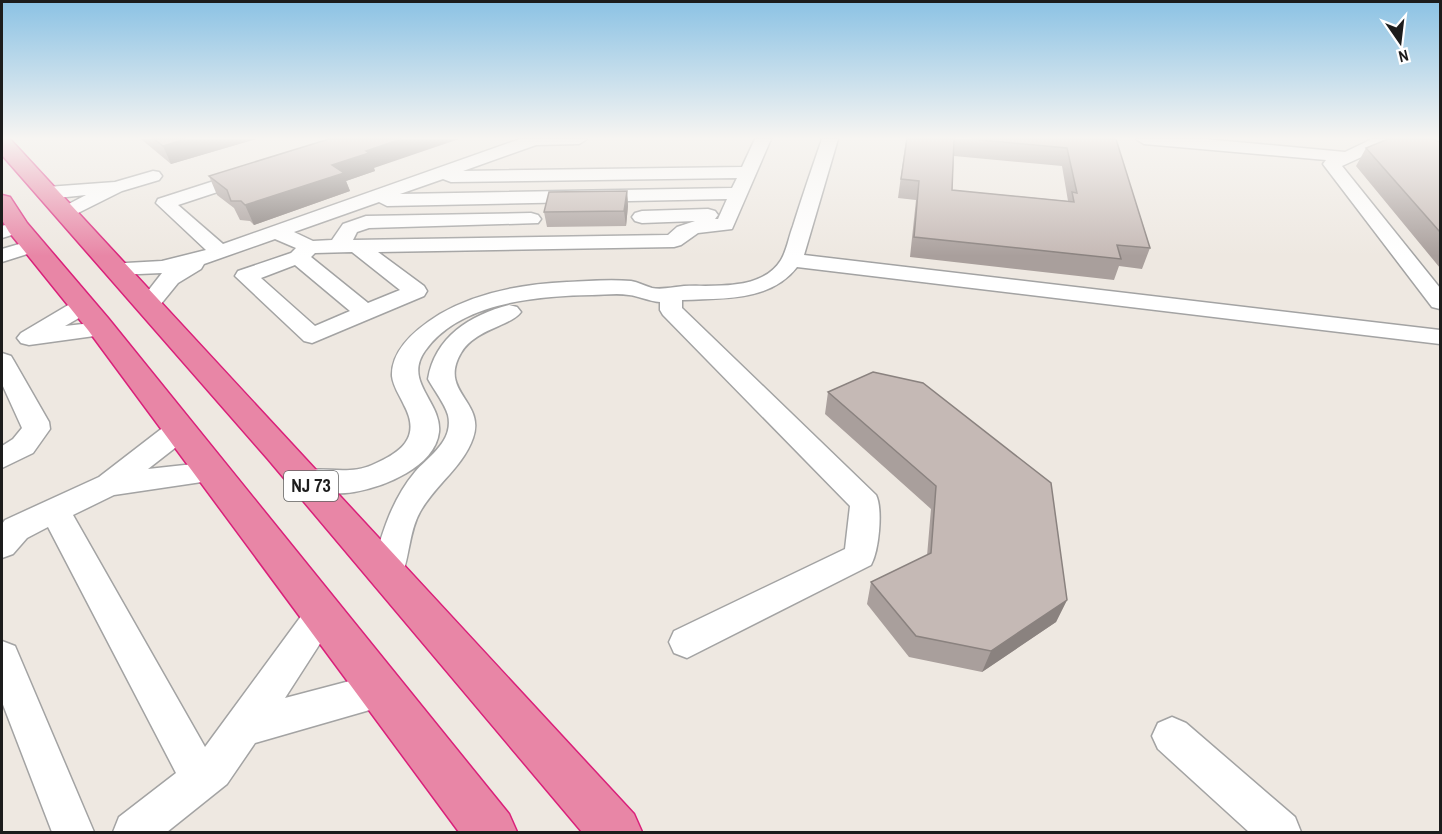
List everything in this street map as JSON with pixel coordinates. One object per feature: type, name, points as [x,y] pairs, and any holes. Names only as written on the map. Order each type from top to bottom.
[{"type":"highway","name":"NJ 73","points":[[33,178],[306,480],[616,832]]},
{"type":"highway","points":[[9,227],[45,227],[54,231],[102,287],[117,291],[132,287]]},
{"type":"highway","points":[[9,227],[92,318],[491,832]]},
{"type":"lane","points":[[56,203],[147,178]]},
{"type":"lane","points":[[213,254],[165,203],[243,178]]},
{"type":"lane","points":[[132,287],[162,267],[213,254],[433,178]]},
{"type":"lane","points":[[347,247],[416,291],[312,336],[246,276],[304,252],[347,247],[674,241],[686,230],[696,226],[725,225],[746,178]]},
{"type":"lane","points":[[387,573],[402,517],[425,480],[449,456],[460,437],[462,416],[441,379],[448,354],[456,343],[486,320],[513,311],[546,305],[627,302],[660,294],[754,287],[779,276],[792,260],[818,178]]},
{"type":"lane","points":[[1343,178],[1440,302]]},
{"type":"lane","points":[[56,203],[116,187]]},
{"type":"lane","points":[[363,201],[740,193]]},
{"type":"lane","points":[[524,243],[537,197]]},
{"type":"lane","points":[[642,217],[730,215]]},
{"type":"lane","points":[[347,247],[350,228],[366,222],[531,219]]},
{"type":"lane","points":[[276,232],[304,252],[366,313]]},
{"type":"lane","points":[[132,287],[170,278],[213,254]]},
{"type":"lane","points":[[792,260],[1440,337]]},
{"type":"lane","points":[[306,480],[359,481],[395,467],[419,446],[426,434],[425,422],[405,377],[407,363],[420,342],[448,319],[483,302],[532,291],[633,288],[660,294],[671,310],[865,502],[860,556],[687,642]]},
{"type":"lane","points":[[2,458],[23,446],[36,429],[35,422],[4,362],[29,338],[92,318]]},
{"type":"lane","points":[[2,545],[16,529],[109,485],[179,430]]},
{"type":"lane","points":[[109,485],[212,472]]},
{"type":"lane","points":[[55,511],[201,779]]},
{"type":"lane","points":[[134,832],[213,770],[322,614]]},
{"type":"lane","points":[[2,657],[73,832]]},
{"type":"lane","points":[[243,728],[380,690]]},
{"type":"lane","points":[[1172,736],[1280,832]]},
{"type":"building","points":[[211,178],[329,178],[245,205],[241,201],[231,201],[227,190]]},
{"type":"building","points":[[952,178],[952,190],[1074,202],[1072,192],[1077,193],[1074,178],[1128,178],[1150,248],[1117,245],[1121,259],[914,237],[919,181],[901,179]]},
{"type":"building","points":[[1392,178],[1440,178],[1440,232]]},
{"type":"building","points":[[627,191],[624,211],[544,212],[549,192]]},
{"type":"building","points":[[873,372],[923,383],[1051,483],[1067,600],[991,651],[916,636],[871,582],[931,553],[936,486],[828,392]]}]
